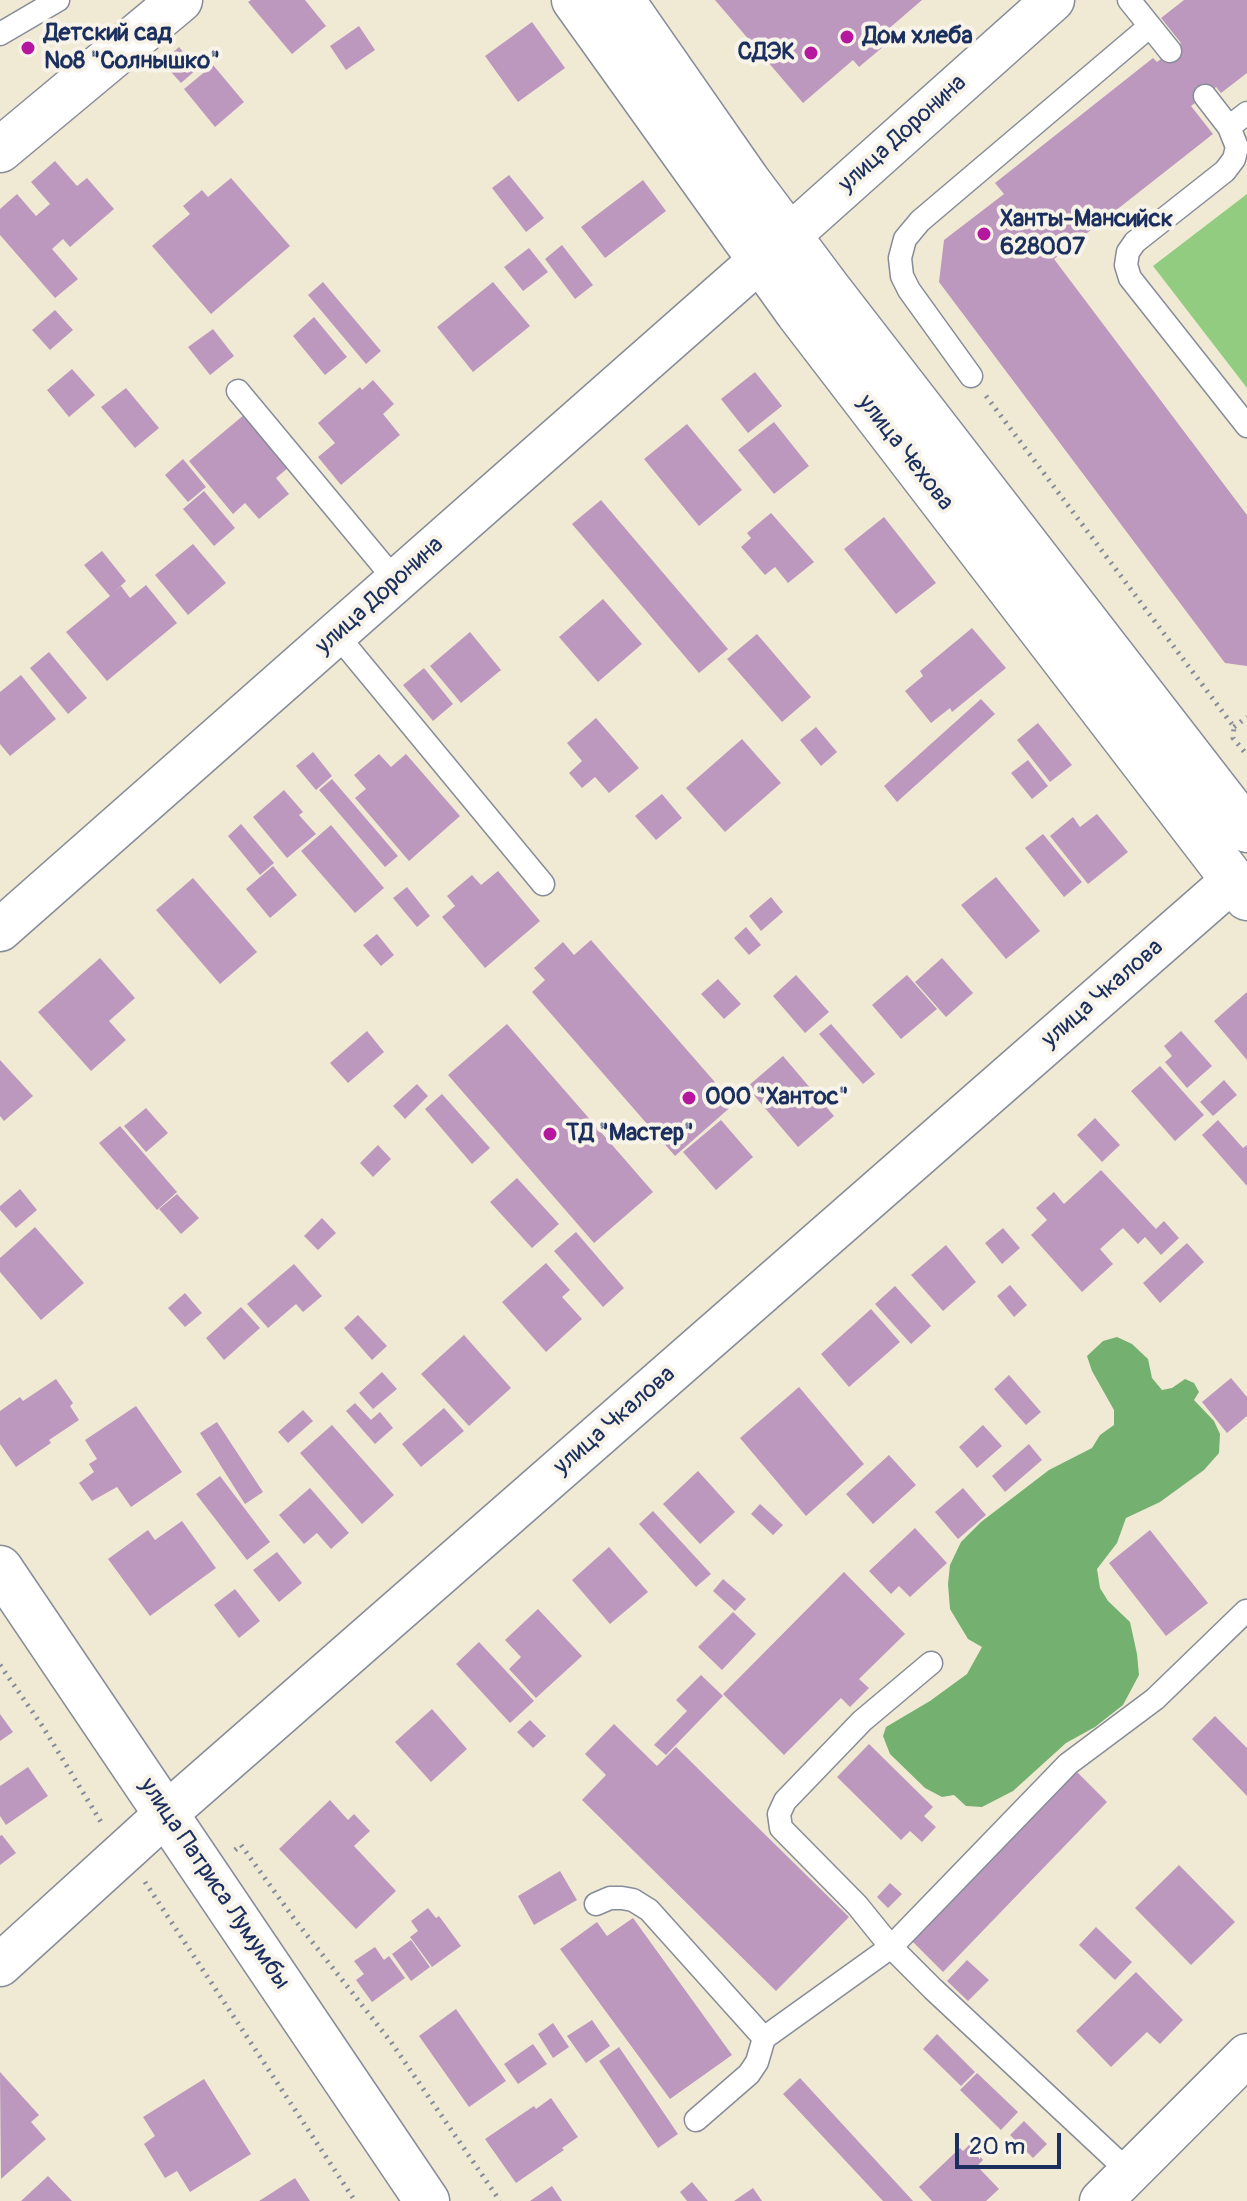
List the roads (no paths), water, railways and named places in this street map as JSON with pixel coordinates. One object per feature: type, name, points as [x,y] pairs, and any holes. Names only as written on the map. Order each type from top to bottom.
[{"type":"main road","points":[[5,137],[180,0]]},
{"type":"main road","name":"улица Чехова","points":[[574,0],[774,249],[1244,821]]},
{"type":"main road","name":"улица Чехова","points":[[622,0],[774,249],[1240,889]]},
{"type":"main road","points":[[1240,889],[1244,821]]},
{"type":"main road","name":"улица Патриса Лумумбы","points":[[0,1568],[427,2201]]},
{"type":"street","name":"улица Доронина","points":[[0,930],[1053,0]]},
{"type":"street","name":"улица Чкалова","points":[[0,1965],[167,1813],[1240,889]]},
{"type":"street","points":[[1115,2187],[1247,2055]]},
{"type":"lane","points":[[0,34],[58,0]]},
{"type":"lane","points":[[1129,0],[1170,51]]},
{"type":"lane","points":[[971,376],[902,276],[900,258],[905,239],[920,221],[1150,26]]},
{"type":"lane","points":[[1205,96],[1229,127],[1237,147],[1234,159],[1225,171],[1135,242],[1128,252],[1126,265],[1130,278],[1247,426]]},
{"type":"lane","points":[[1229,127],[1247,113]]},
{"type":"lane","points":[[238,391],[396,581]]},
{"type":"lane","points":[[337,635],[543,884]]},
{"type":"lane","points":[[696,2120],[749,2074],[757,2062],[764,2038],[891,1947],[1068,1764],[1155,1699],[1246,1611]]},
{"type":"lane","points":[[931,1663],[862,1721],[785,1801],[779,1814],[781,1828],[857,1905],[891,1947],[1115,2187]]},
{"type":"lane","points":[[596,1904],[610,1898],[622,1898],[633,1900],[649,1910],[764,2038]]},
{"type":"place","name":"Дом хлеба","points":[[847,37]]},
{"type":"place","name":"Детский сад №8 \"Солнышко\"","points":[[28,48]]},
{"type":"place","name":"СДЭК","points":[[811,53]]},
{"type":"place","name":"Ханты-Мансийск 628007","points":[[984,234]]},
{"type":"place","name":"ООО \"Хантос\"","points":[[689,1098]]},
{"type":"place","name":"ТД \"Мастер\"","points":[[550,1134]]}]
